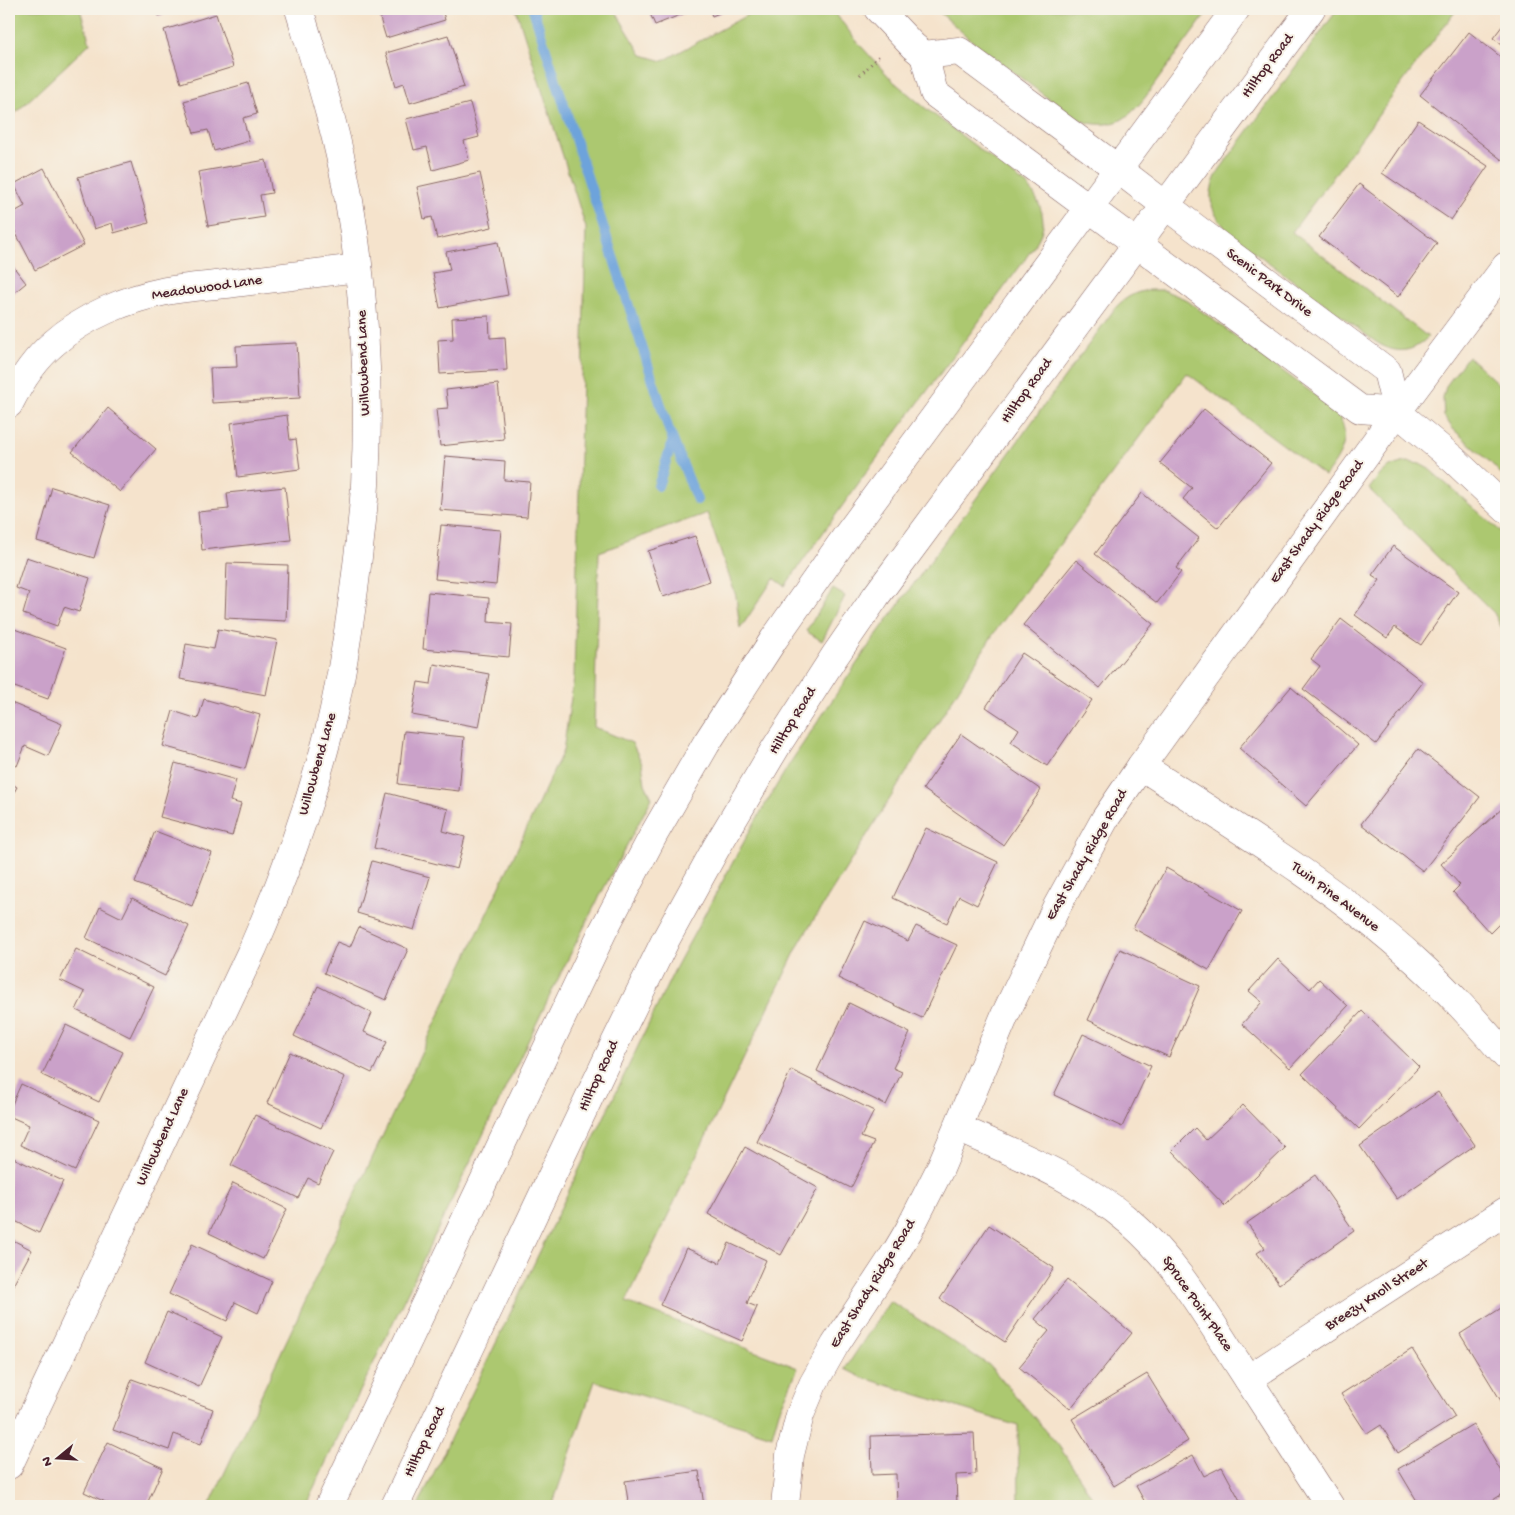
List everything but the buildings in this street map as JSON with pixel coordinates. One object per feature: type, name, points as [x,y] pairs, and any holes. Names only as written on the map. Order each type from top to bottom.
[{"type":"street","name":"Willowbend Lane","points":[[9,1465],[274,900],[292,851],[323,753],[334,706],[350,624],[362,526],[365,483],[366,368],[364,317],[349,201],[342,165],[318,72],[299,9]]},
{"type":"street","points":[[878,9],[907,41],[924,56],[934,93],[1360,409],[1397,412],[1454,460],[1506,509]]},
{"type":"street","points":[[329,1506],[603,931],[654,834],[706,744],[774,639],[845,538],[1236,9]]},
{"type":"street","name":"Hilltop Road","points":[[395,1506],[646,979],[690,895],[738,810],[834,657],[866,611],[1310,9]]},
{"type":"street","name":"Scenic Park Drive","points":[[924,56],[959,51],[1387,371],[1397,412]]},
{"type":"street","name":"East Shady Ridge Road","points":[[785,1506],[790,1455],[808,1394],[823,1364],[889,1264],[909,1230],[940,1169],[1005,1015],[1056,908],[1105,819],[1141,766],[1397,412],[1506,266]]},
{"type":"street","name":"Meadowood Lane","points":[[9,404],[39,358],[53,344],[71,329],[131,301],[166,291],[358,268]]},
{"type":"street","name":"Twin Pine Avenue","points":[[1141,766],[1292,865],[1357,912],[1438,981],[1506,1056]]},
{"type":"street","name":"Spruce Point Place","points":[[958,1128],[1064,1177],[1084,1189],[1130,1221],[1159,1250],[1203,1309],[1330,1506]]},
{"type":"street","name":"Breezy Knoll Street","points":[[1248,1379],[1506,1211]]},
{"type":"green space","points":[[9,9],[80,9],[90,43],[9,119]]},
{"type":"green space","points":[[516,9],[614,9],[642,55],[663,61],[758,9],[832,9],[859,44],[893,81],[1028,186],[1035,195],[1042,212],[1042,230],[1037,242],[1024,261],[863,477],[785,586],[774,578],[740,629],[736,596],[707,513],[599,552],[594,727],[632,743],[642,763],[645,784],[652,798],[553,989],[305,1506],[209,1506],[563,751],[574,678],[586,228]]},
{"type":"green space","points":[[936,9],[1210,9],[1133,111],[1121,120],[1108,124],[1094,124],[1069,114],[972,41]]},
{"type":"green space","points":[[1338,9],[1457,9],[1292,232],[1428,337],[1416,347],[1410,349],[1390,349],[1376,342],[1233,236],[1219,220],[1212,205],[1212,188],[1220,169]]},
{"type":"green space","points":[[1163,290],[1185,299],[1334,409],[1343,427],[1344,436],[1341,452],[1325,476],[1187,373],[994,633],[801,940],[626,1302],[798,1368],[779,1411],[772,1436],[595,1381],[552,1506],[418,1506],[675,969],[753,825],[790,763],[872,641],[1116,307],[1123,300],[1139,292]]},
{"type":"green space","points":[[1468,356],[1506,391],[1506,479],[1453,429],[1444,416],[1443,398],[1446,386]]},
{"type":"green space","points":[[1407,462],[1420,464],[1429,469],[1506,536],[1506,636],[1494,613],[1369,489],[1377,478],[1389,468]]},
{"type":"green space","points":[[833,589],[845,596],[822,641],[806,631]]},
{"type":"green space","points":[[890,1301],[989,1365],[1059,1446],[1098,1506],[1019,1506],[1018,1426],[861,1377],[845,1369]]},
{"type":"waterway","points":[[533,9],[669,430],[697,500]]},
{"type":"waterway","points":[[658,486],[673,440]]}]
